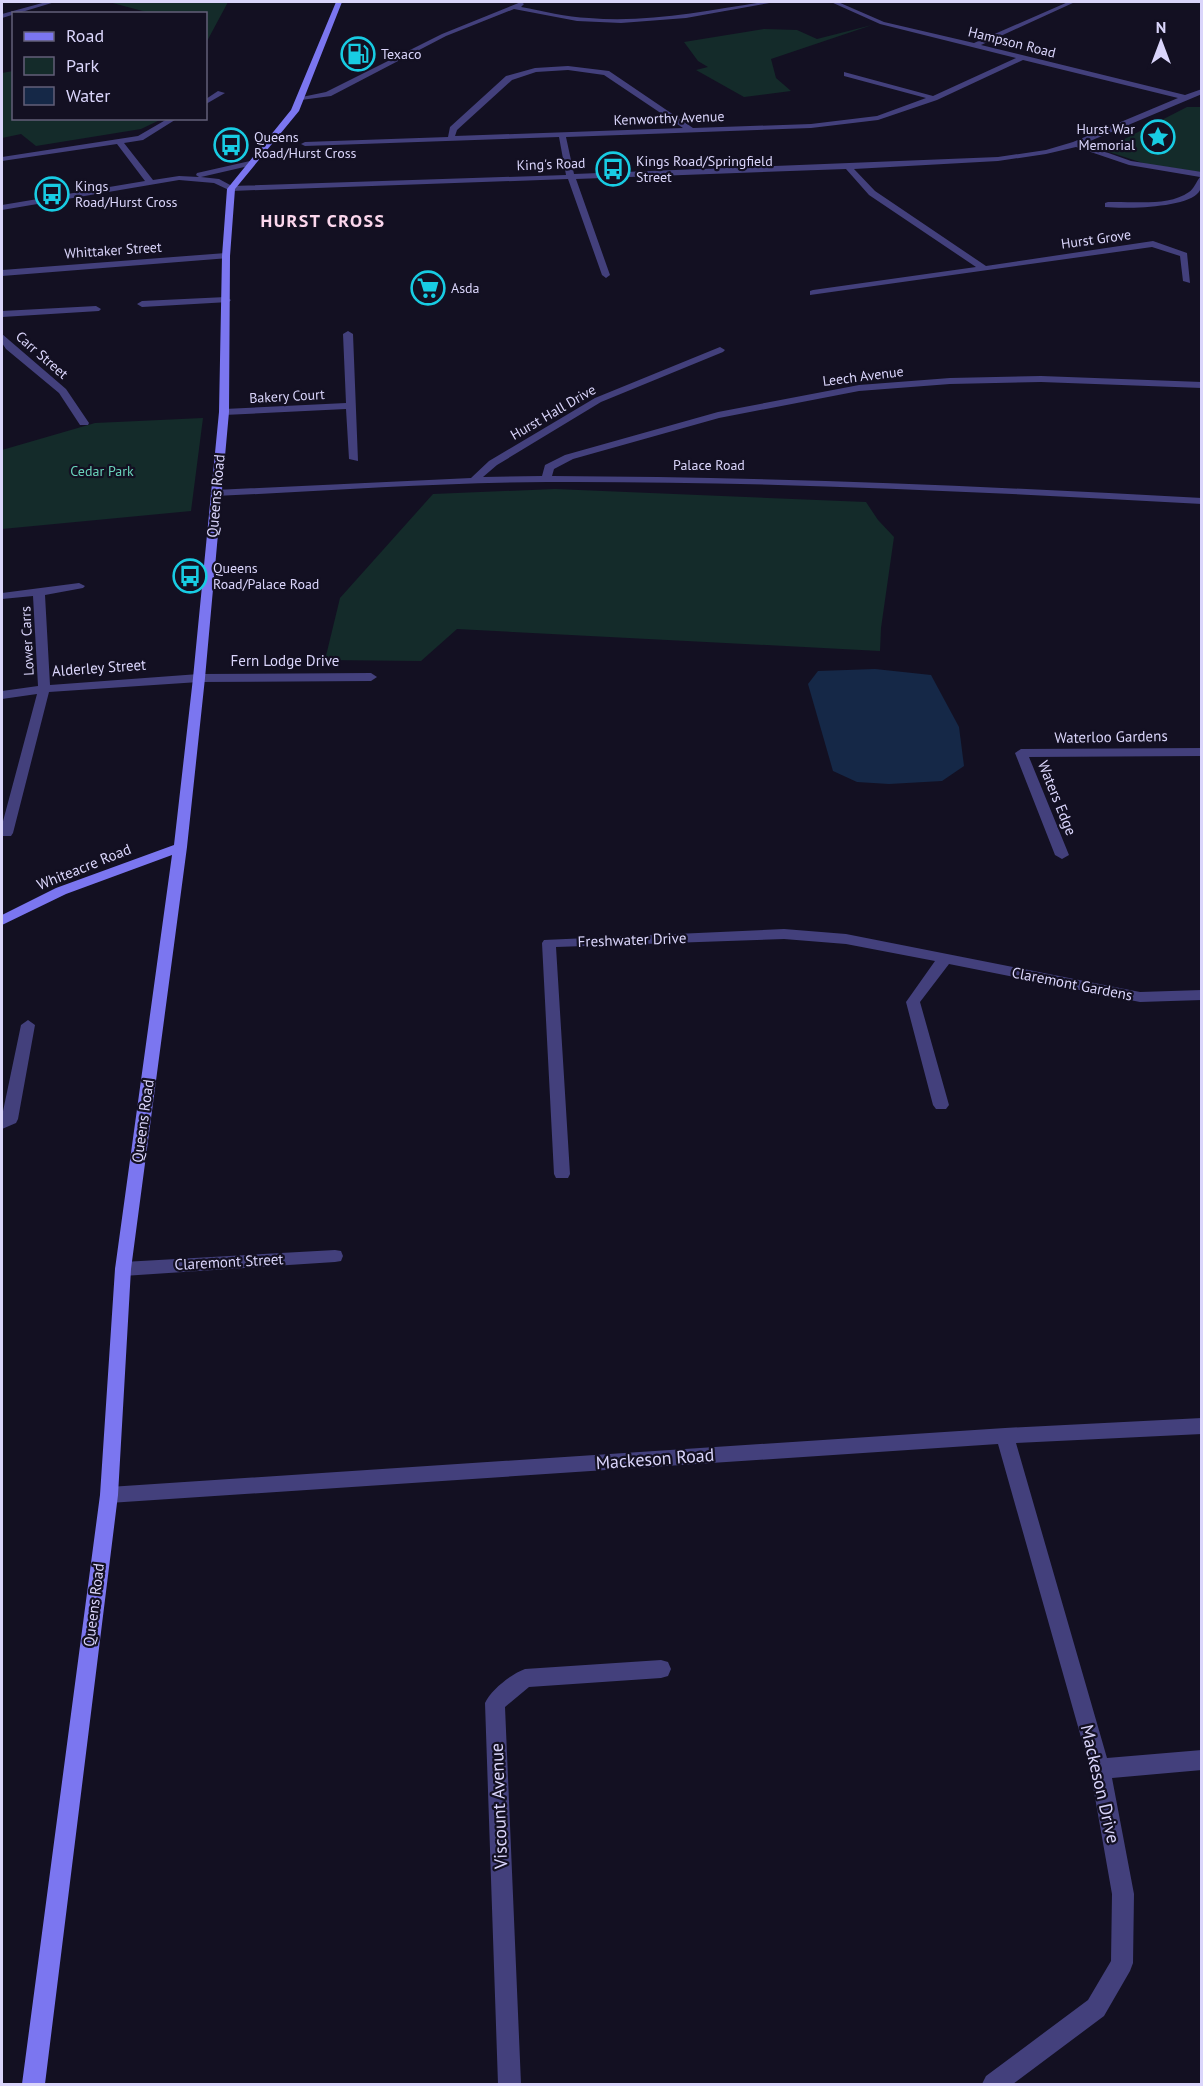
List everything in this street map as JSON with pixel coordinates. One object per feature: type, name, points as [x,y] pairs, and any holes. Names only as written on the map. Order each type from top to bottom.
[{"type":"main road","points":[[231,189],[250,163],[295,111],[339,2]]},
{"type":"main road","name":"Queens Road","points":[[33,2085],[108,1495],[123,1269],[180,847],[199,678],[224,412],[226,256],[231,189]]},
{"type":"main road","name":"Whiteacre Road","points":[[2,920],[62,891],[180,847]]},
{"type":"street","points":[[16,12],[52,2]]},
{"type":"street","points":[[301,98],[328,94],[444,35],[528,2]]},
{"type":"street","points":[[513,7],[574,19],[621,21],[663,19],[772,2]]},
{"type":"street","name":"Hampson Road","points":[[834,2],[882,23],[1186,98]]},
{"type":"street","points":[[976,45],[1072,2]]},
{"type":"street","name":"Kenworthy Avenue","points":[[305,144],[811,126],[878,118],[934,98],[1022,57]]},
{"type":"street","points":[[451,139],[453,129],[509,78],[535,70],[568,68],[606,73],[692,131]]},
{"type":"street","points":[[847,74],[934,98]]},
{"type":"street","name":"King's Road","points":[[2,208],[179,178],[216,181],[231,189],[848,167],[998,159],[1046,152],[1076,144],[1202,91]]},
{"type":"street","points":[[207,101],[221,93]]},
{"type":"street","points":[[2,159],[140,138],[172,120]]},
{"type":"street","points":[[562,135],[571,177],[606,275]]},
{"type":"street","points":[[119,141],[151,183]]},
{"type":"street","points":[[1076,144],[1129,163],[1202,177],[1195,192],[1189,196],[1163,201],[1108,205]]},
{"type":"street","points":[[179,178],[250,163]]},
{"type":"street","points":[[848,167],[872,193],[984,269]]},
{"type":"street","points":[[1113,193],[1123,204]]},
{"type":"street","name":"Hurst Grove","points":[[813,293],[1153,244],[1184,255],[1187,281]]},
{"type":"street","name":"Whittaker Street","points":[[2,273],[226,256]]},
{"type":"street","points":[[142,304],[226,300]]},
{"type":"street","points":[[2,314],[96,309]]},
{"type":"street","points":[[348,334],[354,459]]},
{"type":"street","name":"Carr Street","points":[[2,337],[9,347],[63,391],[84,423]]},
{"type":"street","name":"Hurst Hall Drive","points":[[473,481],[493,463],[598,400],[720,350]]},
{"type":"street","name":"Leech Avenue","points":[[546,479],[549,467],[569,457],[718,415],[859,388],[950,381],[1041,379],[1202,385]]},
{"type":"street","name":"Bakery Court","points":[[224,412],[351,406]]},
{"type":"street","name":"Palace Road","points":[[215,493],[546,479],[772,481],[1011,490],[1202,501]]},
{"type":"street","name":"Lower Carrs","points":[[2,596],[80,586]]},
{"type":"street","name":"Lower Carrs","points":[[6,833],[44,688],[39,592]]},
{"type":"street","name":"Fern Lodge Drive","points":[[199,678],[371,677]]},
{"type":"street","name":"Alderley Street","points":[[2,695],[44,688],[199,678]]},
{"type":"street","name":"Waterloo Gardens","points":[[1021,753],[1202,752]]},
{"type":"street","name":"Waters Edge","points":[[1021,753],[1062,855]]},
{"type":"street","name":"Freshwater Drive","points":[[562,1174],[549,943],[784,934],[846,939],[944,960]]},
{"type":"street","points":[[941,1105],[913,1002],[944,960]]},
{"type":"street","name":"Claremont Gardens","points":[[944,960],[1140,997],[1202,995]]},
{"type":"street","points":[[2,1123],[10,1119],[28,1025]]},
{"type":"street","name":"Claremont Street","points":[[123,1269],[335,1256]]},
{"type":"street","name":"Mackeson Road","points":[[108,1495],[1005,1436],[1202,1426]]},
{"type":"street","name":"Mackeson Drive","points":[[994,2085],[1095,2008],[1122,1964],[1123,1894],[1100,1769],[1005,1436]]},
{"type":"street","name":"Viscount Avenue","points":[[509,2085],[495,1703],[525,1678],[661,1669]]},
{"type":"street","points":[[1100,1769],[1202,1760]]},
{"type":"green space","points":[[109,2],[228,2],[207,41],[207,12],[146,12]]},
{"type":"green space","points":[[872,25],[771,59],[776,78],[791,91],[744,97],[696,70],[708,67],[698,61],[684,42],[764,29],[797,30],[817,39]]},
{"type":"green space","points":[[12,71],[12,120],[160,120],[141,129],[36,146],[21,134],[2,138],[2,73]]},
{"type":"green space","points":[[1187,107],[1201,107],[1201,172],[1146,164],[1103,150]]},
{"type":"green space","name":"Cedar Park","points":[[203,418],[191,511],[2,529],[2,450],[95,423]]},
{"type":"green space","points":[[555,489],[866,502],[878,520],[894,537],[881,628],[880,651],[457,629],[421,661],[325,660],[340,598],[433,494]]},
{"type":"water","points":[[875,669],[931,675],[959,727],[964,766],[942,781],[889,784],[857,782],[833,771],[808,684],[818,671]]},
{"type":"place","name":"Texaco","points":[[358,54]]},
{"type":"place","name":"Hurst War Memorial","points":[[1158,137]]},
{"type":"place","name":"Queens Road/Hurst Cross","points":[[231,145]]},
{"type":"place","name":"Kings Road/Springfield Street","points":[[613,169]]},
{"type":"place","name":"Kings Road/Hurst Cross","points":[[52,194]]},
{"type":"place","name":"Asda","points":[[428,288]]},
{"type":"place","name":"Queens Road/Palace Road","points":[[190,576]]},
{"type":"district","name":"HURST CROSS","points":[[323,221]]}]
